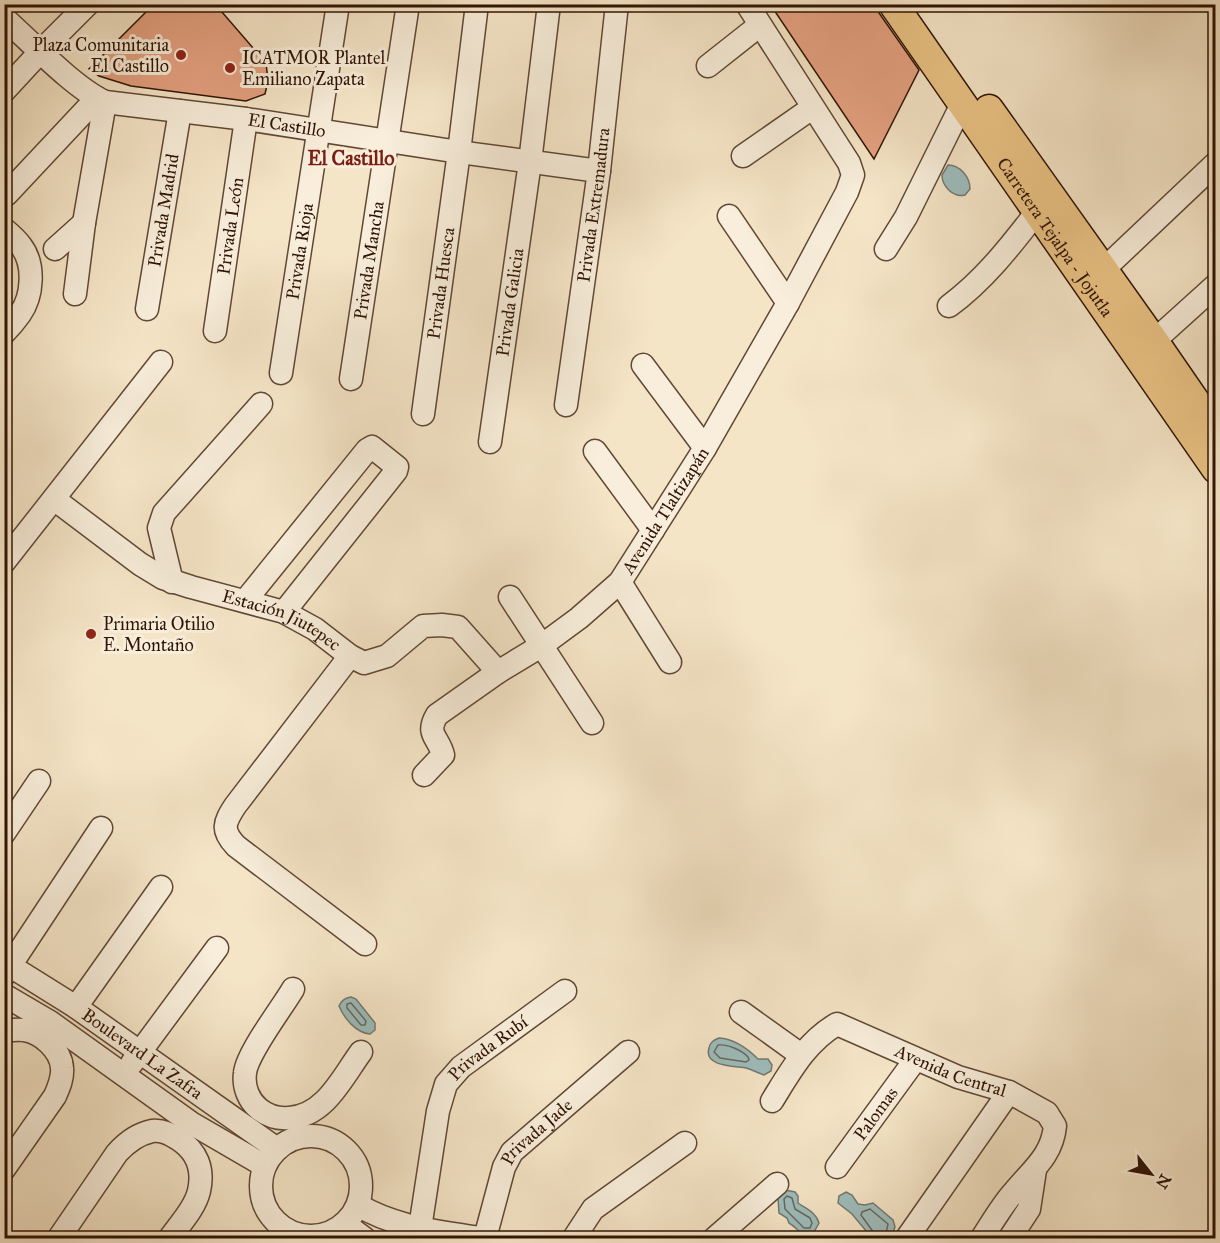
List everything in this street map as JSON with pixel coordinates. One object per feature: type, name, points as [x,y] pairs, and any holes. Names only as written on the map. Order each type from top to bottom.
[{"type":"main road","name":"Carretera Tejalpa - Jojutla","points":[[893,4],[1215,469]]},
{"type":"main road","name":"Carretera Tejalpa - Jojutla","points":[[916,4],[1215,431]]},
{"type":"street","points":[[4,91],[88,4]]},
{"type":"street","name":"Privada Rioja","points":[[281,373],[338,4]]},
{"type":"street","name":"Privada Mancha","points":[[351,379],[408,4]]},
{"type":"street","name":"Privada Huesca","points":[[423,414],[477,4]]},
{"type":"street","name":"Privada Galicia","points":[[490,442],[530,162],[549,4]]},
{"type":"street","name":"Privada Extremadura","points":[[566,405],[599,171],[617,4]]},
{"type":"street","points":[[743,156],[812,108],[747,4]]},
{"type":"street","points":[[4,18],[101,100]]},
{"type":"street","points":[[708,66],[760,26]]},
{"type":"street","points":[[7,194],[101,100]]},
{"type":"street","points":[[75,294],[101,100]]},
{"type":"street","name":"El Castillo","points":[[101,100],[599,171]]},
{"type":"street","points":[[886,249],[906,217],[962,104]]},
{"type":"street","name":"Avenida Tlaltizapán","points":[[424,775],[443,755],[431,724],[437,715],[498,672],[541,646],[579,618],[620,582],[705,448],[788,303],[847,192],[853,175],[849,163],[812,108]]},
{"type":"street","name":"Privada Madrid","points":[[147,309],[180,111]]},
{"type":"street","name":"Privada León","points":[[215,331],[246,119]]},
{"type":"street","points":[[1103,270],[1215,163]]},
{"type":"street","points":[[949,306],[968,292],[1011,246],[1036,213]]},
{"type":"street","points":[[729,216],[788,303]]},
{"type":"street","points":[[55,249],[84,223]]},
{"type":"street","points":[[4,229],[22,247],[29,262],[30,280],[28,297],[21,313],[4,333]]},
{"type":"street","points":[[1154,341],[1215,285]]},
{"type":"street","points":[[4,562],[162,362]]},
{"type":"street","points":[[643,365],[705,448]]},
{"type":"street","points":[[172,582],[159,528],[164,513],[261,404]]},
{"type":"street","points":[[245,600],[367,450],[372,447],[394,463],[397,467],[396,471],[284,612]]},
{"type":"street","points":[[596,451],[653,530]]},
{"type":"street","name":"Estación Jiutepec","points":[[54,500],[140,564],[172,582],[284,612],[315,629],[350,656],[364,663],[387,656],[423,626],[442,625],[458,627],[498,672]]},
{"type":"street","points":[[620,582],[670,662]]},
{"type":"street","points":[[510,597],[592,723]]},
{"type":"street","points":[[350,656],[235,806],[228,816],[225,828],[228,838],[236,846],[365,944]]},
{"type":"street","points":[[4,833],[39,781]]},
{"type":"street","points":[[6,967],[101,828]]},
{"type":"street","points":[[76,1007],[161,887]]},
{"type":"street","points":[[125,1075],[139,1052],[217,948]]},
{"type":"street","name":"Boulevard La Zafra","points":[[6,967],[76,1007],[248,1129],[271,1158]]},
{"type":"street","points":[[294,989],[250,1057],[245,1072],[250,1101],[261,1111],[279,1119],[296,1118],[314,1111],[328,1099],[361,1052]]},
{"type":"street","name":"Privada Rubí","points":[[420,1228],[438,1111],[446,1084],[461,1067],[565,991]]},
{"type":"street","name":"Boulevard La Zafra","points":[[4,995],[46,1030],[125,1075],[186,1132],[271,1158]]},
{"type":"street","points":[[741,1012],[801,1055]]},
{"type":"street","name":"Avenida Central","points":[[772,1101],[801,1055],[823,1032],[837,1024],[958,1077],[1010,1092],[1047,1113],[1055,1126],[1054,1141],[1035,1170],[1012,1193],[982,1239]]},
{"type":"street","points":[[4,1031],[46,1030],[63,1069],[55,1096],[4,1169]]},
{"type":"street","name":"Privada Jade","points":[[484,1239],[504,1167],[512,1152],[628,1052]]},
{"type":"street","name":"Palomas","points":[[837,1167],[915,1060]]},
{"type":"street","points":[[907,1239],[1010,1092]]},
{"type":"street","points":[[248,1129],[261,1111]]},
{"type":"street","points":[[58,1239],[117,1153],[128,1142],[152,1131],[186,1132],[201,1173],[199,1192],[170,1239]]},
{"type":"street","points":[[312,1136],[328,1139],[342,1147],[353,1158],[360,1173],[361,1190],[358,1205],[345,1224],[334,1231],[323,1236],[296,1235],[283,1228],[264,1206],[261,1177],[271,1158],[297,1138],[312,1136]]},
{"type":"street","points":[[574,1239],[593,1209],[686,1143]]},
{"type":"street","name":"Avenida Central","points":[[1010,1239],[1029,1209],[1035,1170]]},
{"type":"street","points":[[715,1239],[777,1184]]},
{"type":"street","points":[[358,1205],[377,1217],[479,1239]]},
{"type":"street","points":[[345,1224],[364,1239]]},
{"type":"water","points":[[948,165],[960,169],[966,176],[970,189],[965,195],[952,193],[944,183],[942,175]]},
{"type":"water","points":[[351,997],[356,999],[375,1023],[375,1030],[370,1034],[355,1028],[341,1011],[339,1006],[341,1002]]},
{"type":"water","points":[[719,1038],[740,1045],[758,1059],[768,1059],[772,1065],[771,1071],[764,1075],[746,1068],[715,1062],[708,1054],[709,1048],[710,1044]]},
{"type":"water","points":[[785,1190],[795,1192],[798,1196],[798,1203],[816,1216],[819,1223],[813,1234],[803,1234],[779,1213],[778,1198]]},
{"type":"water","points":[[846,1192],[852,1195],[858,1204],[873,1203],[893,1220],[895,1227],[891,1238],[872,1238],[852,1214],[838,1203],[839,1196]]},
{"type":"building","name":"Plaza Comunitaria El Castillo","points":[[154,4],[215,4],[266,63],[268,81],[265,94],[246,101],[131,86],[99,76],[89,69]]},
{"type":"building","points":[[770,4],[877,4],[879,13],[919,70],[874,159]]},
{"type":"place","name":"Plaza Comunitaria El Castillo","points":[[181,55]]},
{"type":"place","name":"ICATMOR Plantel Emiliano Zapata","points":[[230,68]]},
{"type":"place","name":"Primaria Otilio E. Montaño","points":[[91,634]]},
{"type":"district","name":"El Castillo","points":[[351,158]]}]
